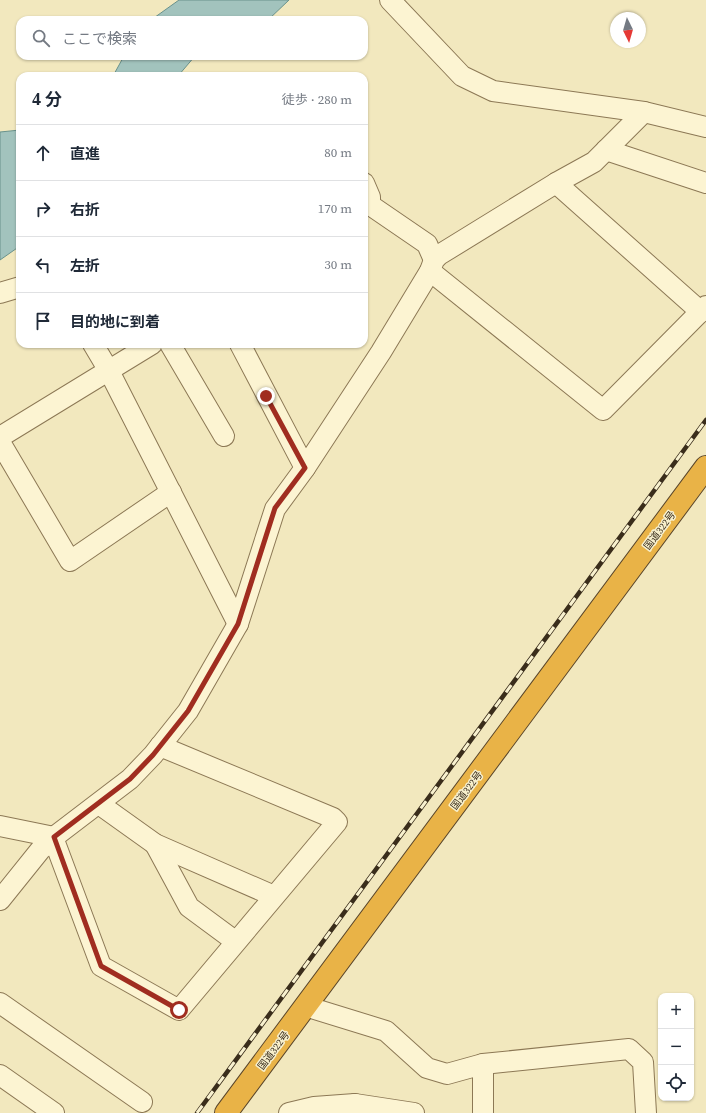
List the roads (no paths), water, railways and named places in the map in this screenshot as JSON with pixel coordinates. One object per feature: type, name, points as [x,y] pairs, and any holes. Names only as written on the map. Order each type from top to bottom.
[{"type":"highway","name":"国道322号","points":[[234,1111],[305,1006],[706,467]]},
{"type":"street","points":[[390,0],[462,76],[493,91],[644,112],[706,127]]},
{"type":"street","points":[[0,900],[41,849],[130,779],[160,746],[188,711],[238,624],[275,508],[305,468],[381,352],[439,255],[556,183],[594,162],[644,112]]},
{"type":"street","points":[[606,150],[706,183]]},
{"type":"street","points":[[368,192],[370,197],[370,205],[427,244],[432,265],[603,410],[704,309],[556,183]]},
{"type":"street","points":[[0,293],[16,289]]},
{"type":"street","points":[[95,348],[109,371],[238,624]]},
{"type":"street","points":[[0,437],[146,348]]},
{"type":"street","points":[[172,348],[224,436]]},
{"type":"street","points":[[242,348],[305,468]]},
{"type":"street","points":[[0,442],[70,561],[171,492]]},
{"type":"street","points":[[54,839],[101,966],[179,1010],[235,941],[337,822],[333,818],[160,746]]},
{"type":"street","points":[[99,804],[155,844],[274,896]]},
{"type":"street","points":[[0,826],[54,839]]},
{"type":"street","points":[[155,844],[189,908],[235,941]]},
{"type":"street","points":[[0,1003],[142,1102]]},
{"type":"street","points":[[305,1006],[386,1031],[427,1068],[448,1074],[483,1064],[629,1049],[643,1062],[646,1113]]},
{"type":"street","points":[[483,1064],[483,1113]]},
{"type":"street","points":[[0,1075],[54,1113]]},
{"type":"street","points":[[289,1113],[314,1106],[414,1113]]},
{"type":"water","points":[[179,0],[289,0],[272,16],[157,16]]},
{"type":"water","points":[[122,60],[192,60],[181,72],[115,72]]},
{"type":"water","points":[[16,130],[16,249],[0,260],[0,132]]},
{"type":"railway","points":[[197,1113],[706,420]]}]
